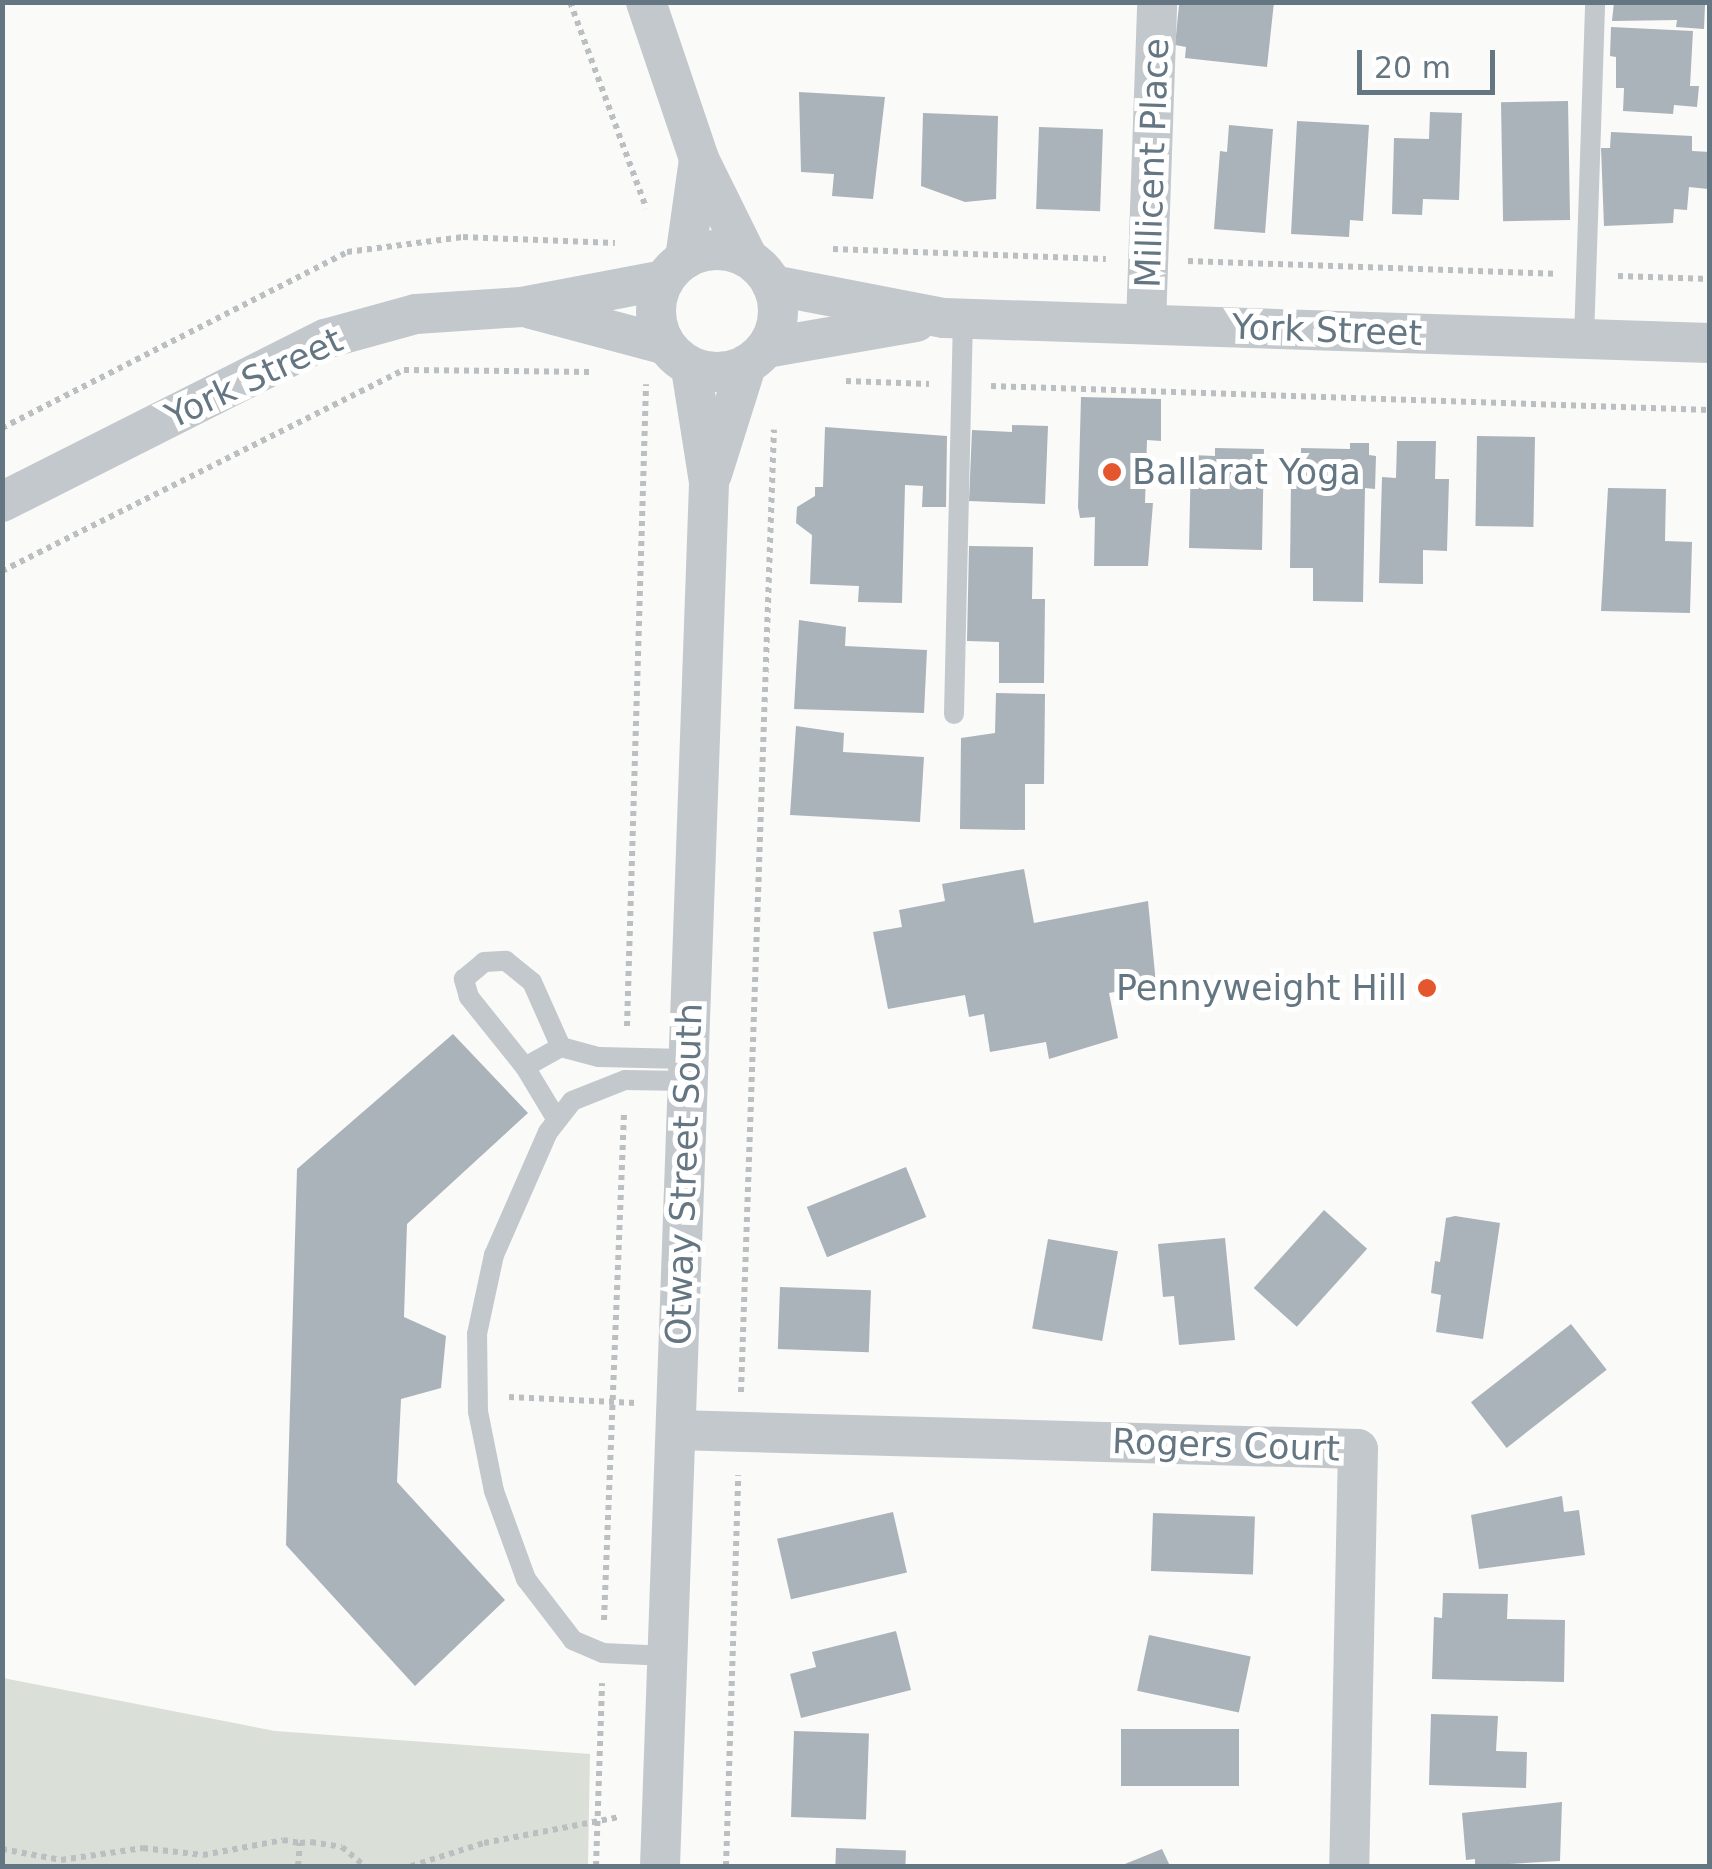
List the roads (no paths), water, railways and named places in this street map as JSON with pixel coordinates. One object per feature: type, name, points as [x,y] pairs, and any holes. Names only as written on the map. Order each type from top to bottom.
[{"type":"street","points":[[646,2],[700,159],[760,272],[778,319],[756,357],[727,372],[677,356],[656,310],[674,269],[700,159]]},
{"type":"street","name":"Millicent Place","points":[[1146,324],[1157,2]]},
{"type":"street","points":[[674,269],[714,250],[760,272]]},
{"type":"street","name":"York Street","points":[[2,502],[325,340],[416,314],[522,307],[674,269]]},
{"type":"street","name":"York Street","points":[[760,272],[954,318],[1710,343]]},
{"type":"street","name":"York Street","points":[[522,307],[677,356]]},
{"type":"street","name":"York Street","points":[[756,357],[954,318]]},
{"type":"street","name":"Otway Street South","points":[[660,1866],[709,482],[677,356]]},
{"type":"street","name":"Otway Street South","points":[[709,482],[756,357]]},
{"type":"street","name":"Rogers Court","points":[[677,1417],[739,1430],[1358,1449],[1349,1866]]},
{"type":"lane","points":[[1584,339],[1595,2]]},
{"type":"lane","points":[[954,318],[961,385],[954,714]]},
{"type":"lane","points":[[557,1120],[525,1067],[469,997],[464,979],[484,962],[506,961],[532,982],[561,1046]]},
{"type":"lane","points":[[525,1067],[561,1046],[686,1070]]},
{"type":"lane","points":[[666,1656],[603,1653],[573,1640],[526,1579],[494,1491],[478,1412],[478,1334],[494,1255],[557,1120],[572,1101],[625,1080],[686,1070]]},
{"type":"place","name":"Ballarat Yoga","points":[[1112,472]]},
{"type":"place","name":"Pennyweight Hill","points":[[1427,988]]}]
